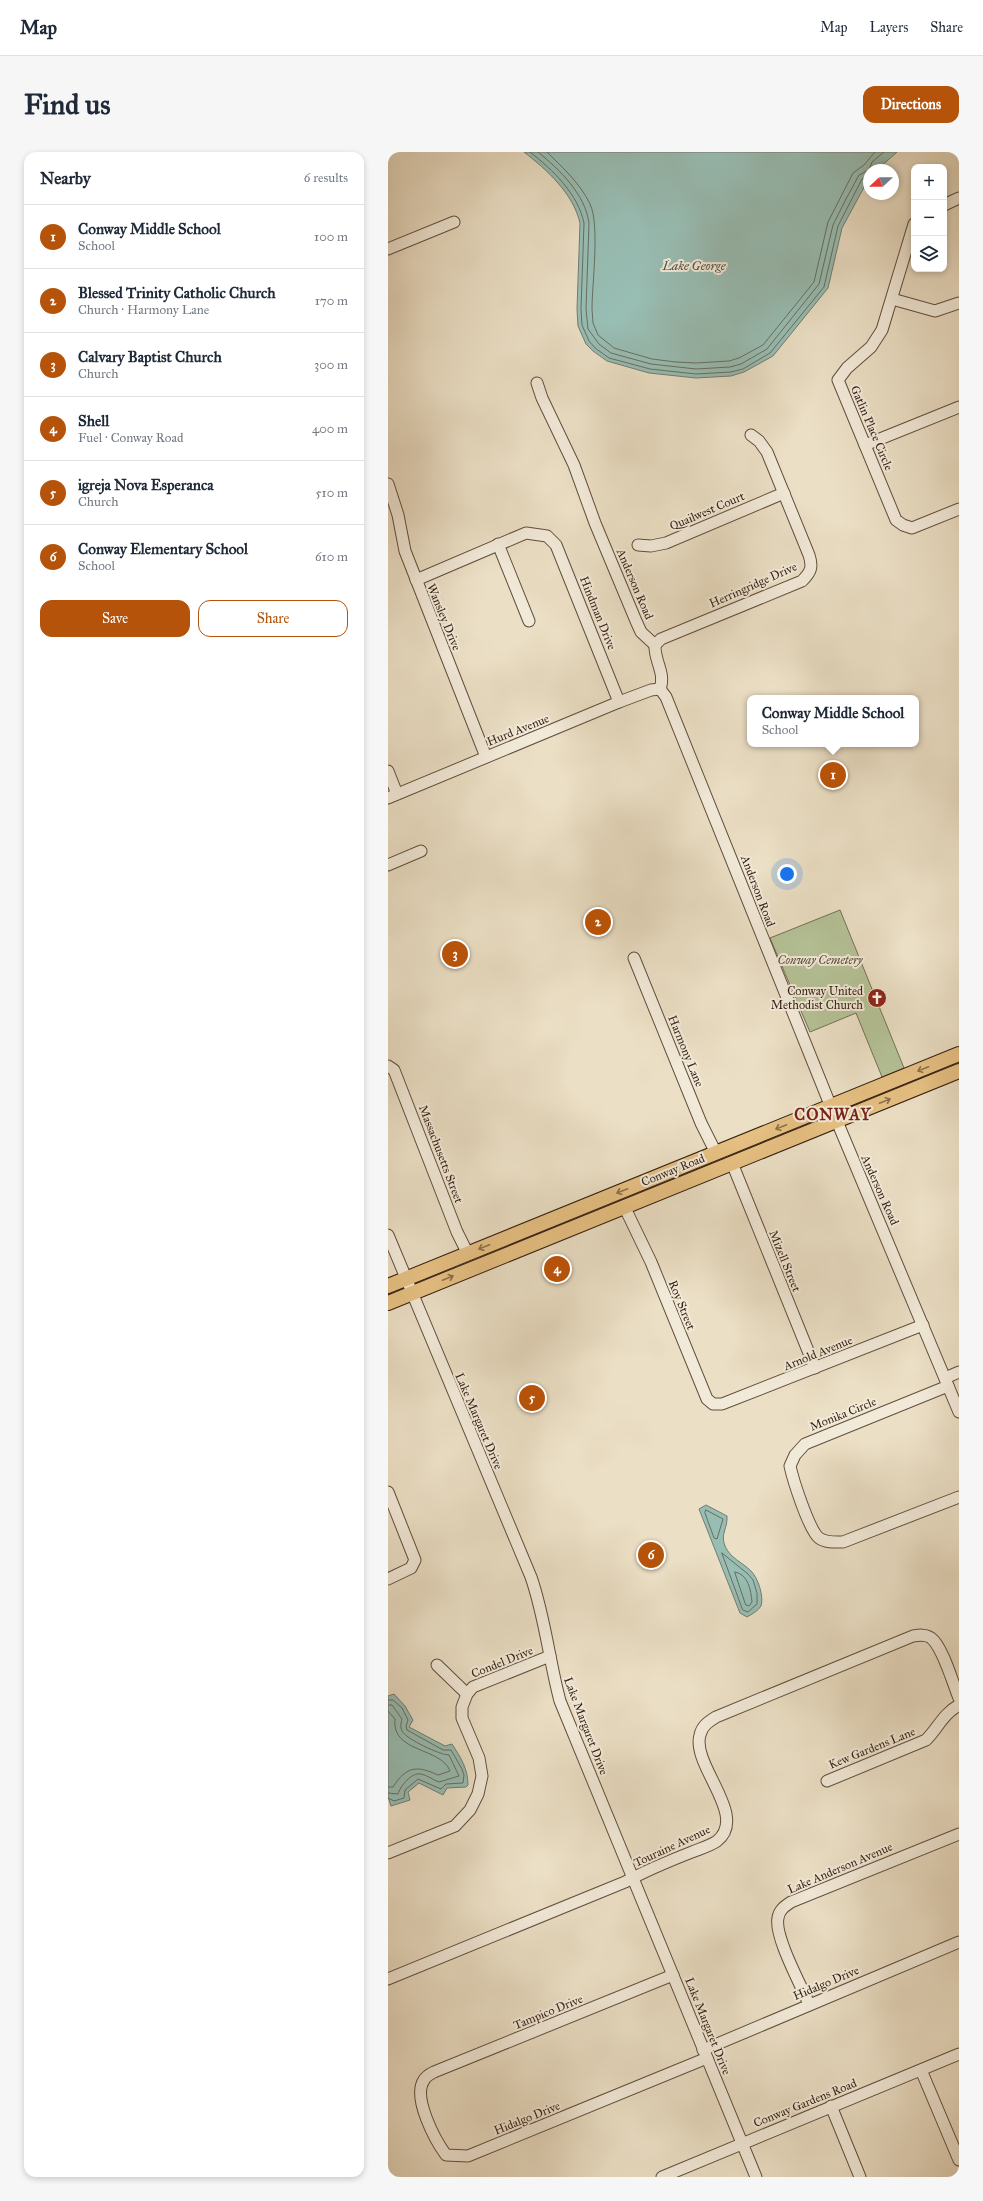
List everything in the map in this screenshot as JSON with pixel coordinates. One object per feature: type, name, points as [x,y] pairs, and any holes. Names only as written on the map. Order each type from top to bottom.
[{"type":"main road","name":"Conway Road","points":[[388,1286],[831,1108],[959,1054]]},
{"type":"main road","name":"Conway Road","points":[[388,1303],[959,1071]]},
{"type":"main road","points":[[689,1180],[708,1164],[716,1153]]},
{"type":"street","points":[[947,204],[959,198]]},
{"type":"street","points":[[388,249],[454,222]]},
{"type":"street","name":"Gatlin Place Circle","points":[[911,234],[882,330],[871,347],[847,368],[838,380],[896,520],[903,525],[912,528],[959,509]]},
{"type":"street","points":[[892,299],[935,310],[959,303]]},
{"type":"street","name":"Anderson Road","points":[[537,383],[542,398],[574,465],[595,523],[636,621],[641,632],[655,645]]},
{"type":"street","points":[[865,445],[959,407]]},
{"type":"street","name":"Herringridge Drive","points":[[655,645],[660,639],[802,580],[810,573],[812,565],[810,555],[767,452],[759,441],[751,435]]},
{"type":"street","name":"Wansley Drive","points":[[388,484],[398,515],[405,551],[486,757]]},
{"type":"street","name":"Quailwest Court","points":[[638,545],[651,546],[666,543],[784,493]]},
{"type":"street","name":"Hindman Drive","points":[[498,544],[526,533],[547,536],[556,545],[619,702]]},
{"type":"street","points":[[416,580],[498,544],[529,621]]},
{"type":"street","points":[[655,645],[654,653],[661,670],[663,681],[660,689]]},
{"type":"street","name":"Anderson Road","points":[[660,689],[666,697],[836,1122],[959,1412]]},
{"type":"street","name":"Hurd Avenue","points":[[393,796],[619,702],[651,690],[660,689]]},
{"type":"street","points":[[388,771],[393,796]]},
{"type":"street","points":[[388,865],[421,852]]},
{"type":"street","name":"Harmony Lane","points":[[634,958],[700,1121],[716,1153]]},
{"type":"street","name":"Massachusetts Street","points":[[388,1066],[394,1070],[457,1232],[468,1254]]},
{"type":"street","name":"Mizell Street","points":[[732,1163],[815,1368]]},
{"type":"street","name":"Roy Street","points":[[624,1206],[650,1262],[707,1399],[713,1404],[722,1404]]},
{"type":"street","name":"Lake Margaret Drive","points":[[388,1235],[531,1577],[541,1609],[555,1681],[565,1714],[756,2177]]},
{"type":"street","name":"Arnold Avenue","points":[[722,1404],[923,1325]]},
{"type":"street","points":[[946,1382],[959,1372]]},
{"type":"street","name":"Monika Circle","points":[[946,1382],[805,1444],[795,1455],[790,1466],[812,1528],[819,1538],[832,1543],[844,1542],[959,1497]]},
{"type":"street","points":[[388,1492],[414,1555],[414,1564],[407,1571],[388,1579]]},
{"type":"street","name":"Touraine Avenue","points":[[388,1979],[717,1842],[726,1831],[727,1816],[700,1749],[699,1736],[704,1725],[716,1718],[913,1636],[923,1635],[932,1638],[938,1646],[959,1698]]},
{"type":"street","name":"Condel Drive","points":[[388,1853],[455,1826],[470,1810],[478,1794],[482,1776],[479,1758],[462,1718],[462,1706],[472,1687],[480,1682],[550,1656]]},
{"type":"street","points":[[437,1665],[467,1694]]},
{"type":"street","name":"Kew Gardens Lane","points":[[827,1781],[926,1740],[933,1733],[942,1718],[959,1705]]},
{"type":"street","name":"Lake Anderson Avenue","points":[[809,2004],[779,1935],[778,1917],[782,1908],[791,1902],[959,1834]]},
{"type":"street","name":"Hidalgo Drive","points":[[468,2156],[705,2054],[809,2004],[959,1942]]},
{"type":"street","name":"Tampico Drive","points":[[468,2156],[446,2156],[438,2145],[420,2099],[420,2087],[424,2079],[434,2072],[673,1975]]},
{"type":"street","name":"Conway Gardens Road","points":[[662,2177],[959,2054]]},
{"type":"street","points":[[921,2070],[959,2159]]},
{"type":"street","points":[[831,2106],[860,2177]]},
{"type":"green space","name":"Conway Cemetery","points":[[840,910],[904,1068],[882,1077],[856,1013],[810,1032],[770,938]]},
{"type":"water","name":"Lake George","points":[[524,152],[897,152],[884,164],[863,164],[863,189],[842,228],[828,288],[773,356],[744,372],[731,376],[696,378],[649,373],[607,361],[586,344],[578,326],[577,309],[580,223],[572,202],[558,183]]},
{"type":"water","points":[[706,1505],[727,1516],[723,1538],[725,1546],[733,1557],[754,1574],[758,1583],[762,1597],[761,1606],[757,1611],[747,1617],[740,1613],[699,1509]]},
{"type":"water","points":[[394,1694],[405,1706],[413,1720],[409,1727],[445,1746],[452,1744],[465,1769],[468,1779],[468,1785],[466,1787],[447,1788],[443,1795],[419,1783],[408,1792],[410,1800],[391,1806],[388,1797],[388,1696]]},
{"type":"place","name":"Conway Middle School","points":[[833,775]]},
{"type":"place","name":"Blessed Trinity Catholic Church","points":[[598,922]]},
{"type":"place","name":"Calvary Baptist Church","points":[[455,954]]},
{"type":"place","name":"Conway United Methodist Church","points":[[877,998]]},
{"type":"place","name":"Shell","points":[[557,1269]]},
{"type":"place","name":"igreja Nova Esperanca","points":[[532,1398]]},
{"type":"place","name":"Conway Elementary School","points":[[651,1555]]},
{"type":"district","name":"CONWAY","points":[[833,1114]]}]
